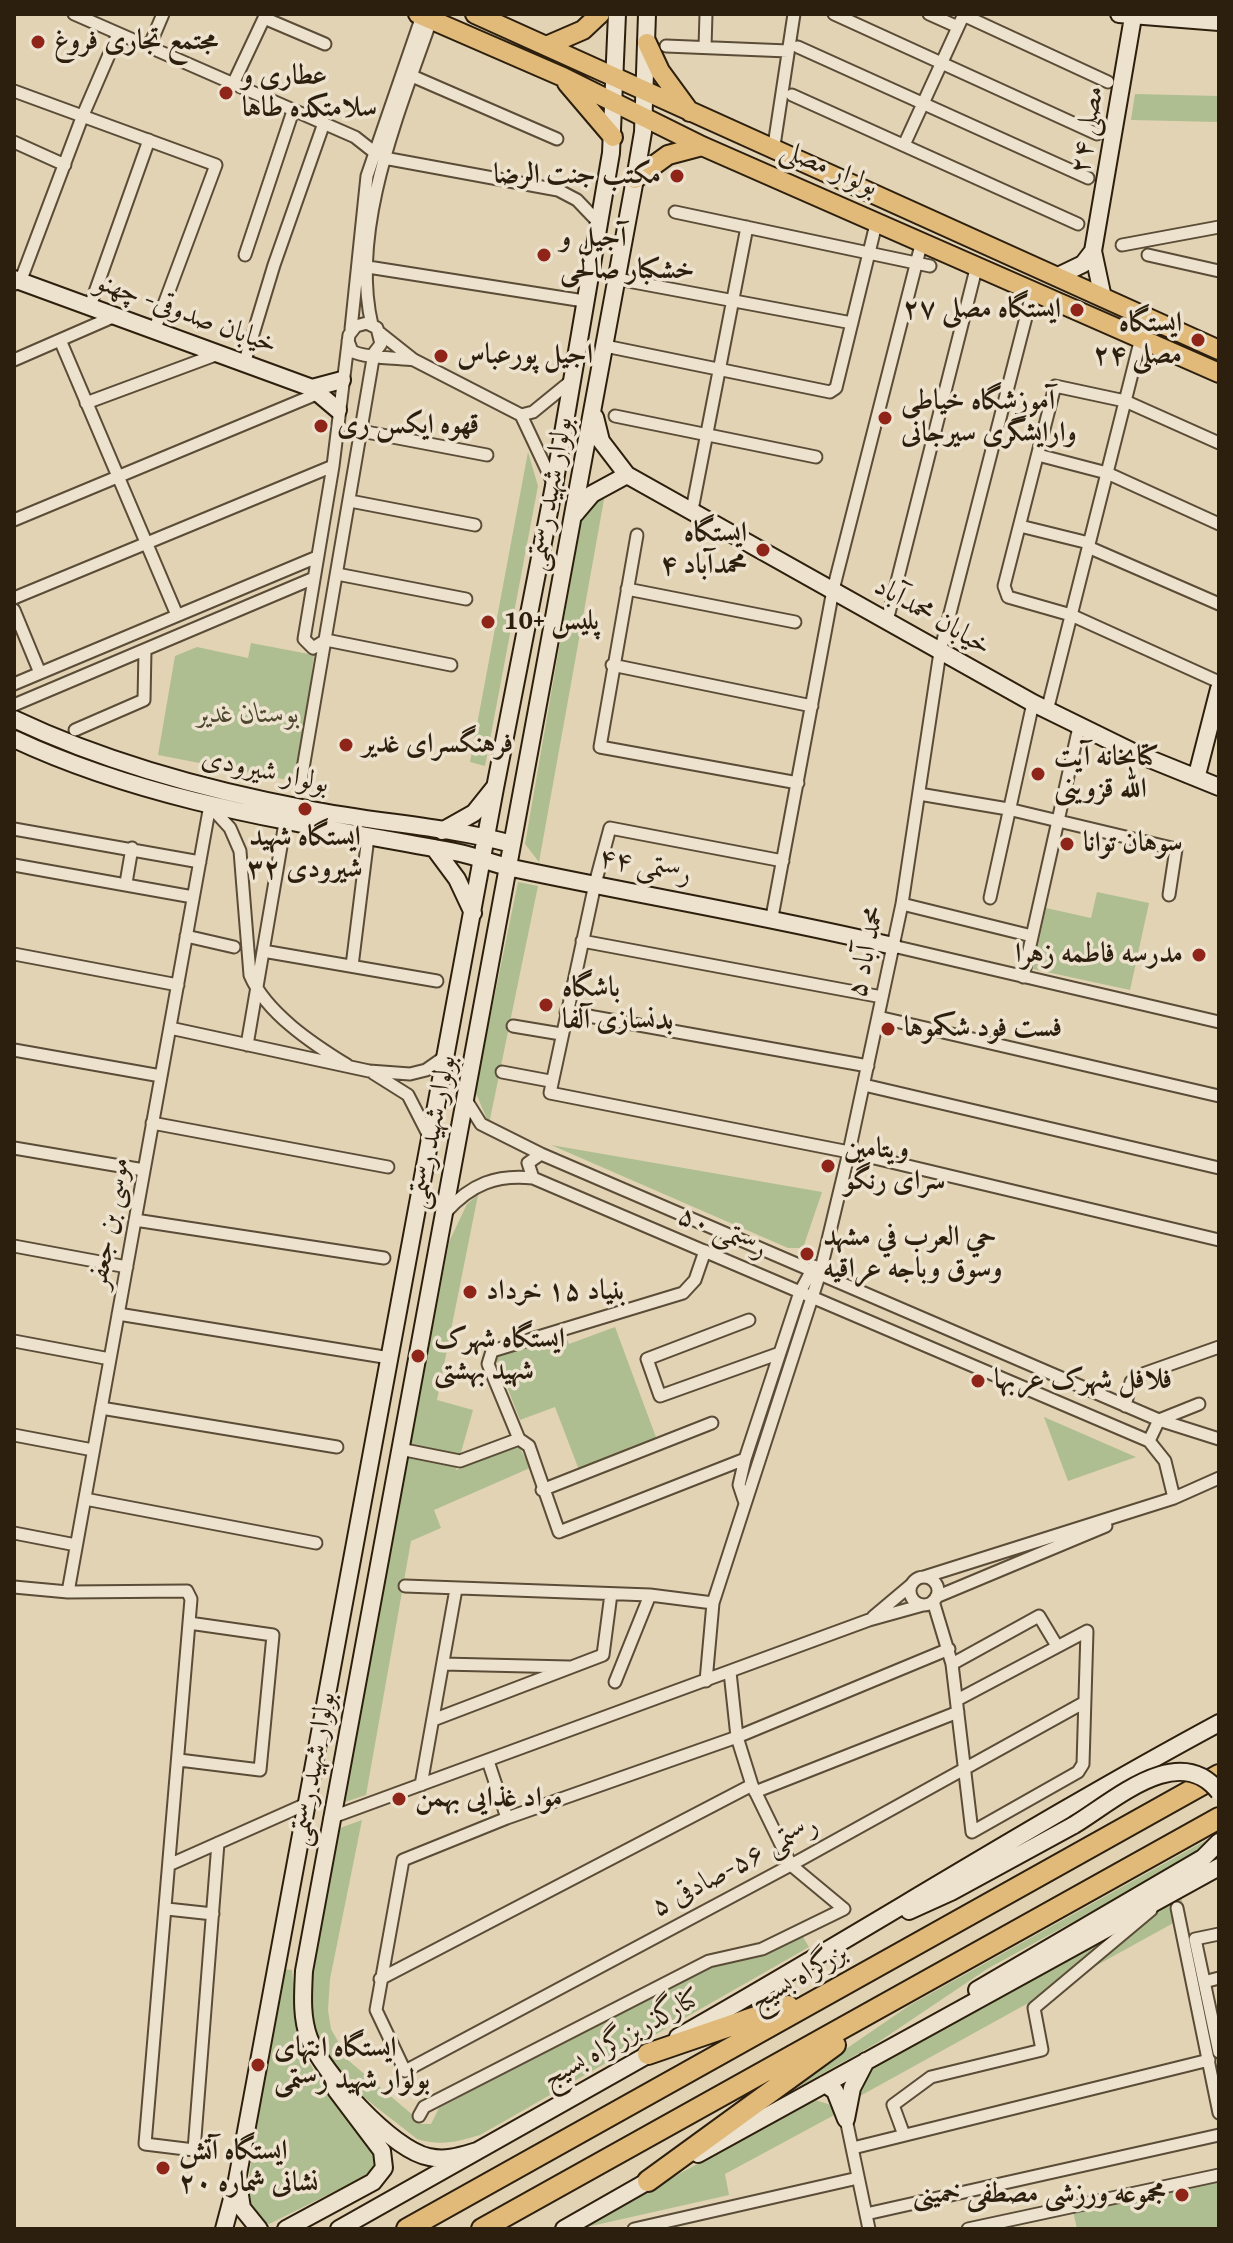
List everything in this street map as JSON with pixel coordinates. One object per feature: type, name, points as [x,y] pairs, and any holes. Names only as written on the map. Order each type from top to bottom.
[{"type":"highway","name":"بزرگراه بسیج","points":[[407,2229],[1219,1775]]},
{"type":"highway","points":[[482,2229],[1219,1818]]},
{"type":"highway","points":[[648,2181],[919,1984]]},
{"type":"highway","points":[[648,2054],[833,1990]]},
{"type":"main road","name":"بولوار مصلی","points":[[475,14],[616,76],[773,152],[1219,350]]},
{"type":"main road","points":[[546,46],[583,30],[600,14]]},
{"type":"main road","name":"بولوار شهید رستمی","points":[[224,2229],[237,2180],[495,788],[554,486],[612,145],[617,14]]},
{"type":"main road","name":"بولوار شهید رستمی","points":[[477,2151],[447,2159],[411,2152],[392,2140],[318,2059],[303,2012],[304,1971],[617,279],[636,170],[645,90],[656,44],[647,14]]},
{"type":"main road","name":"بولوار مصلی","points":[[424,16],[563,77],[702,146],[877,220],[1219,373]]},
{"type":"main road","points":[[1126,16],[1189,16],[1219,22]]},
{"type":"main road","name":"مصلی ۲۴","points":[[1093,251],[1126,16]]},
{"type":"main road","points":[[656,44],[660,71],[691,114]]},
{"type":"main road","points":[[563,77],[612,145],[623,152],[636,170],[668,155],[702,146]]},
{"type":"main road","points":[[1056,277],[1083,264],[1093,251]]},
{"type":"main road","points":[[1093,251],[1103,298]]},
{"type":"main road","name":"خیابان صدوقی- چهنو","points":[[16,282],[90,306],[315,390]]},
{"type":"main road","points":[[338,410],[315,390],[342,380]]},
{"type":"main road","points":[[573,517],[592,494],[627,475],[601,441],[593,408]]},
{"type":"main road","name":"خیابان محمدآباد","points":[[627,475],[1040,707],[1219,787]]},
{"type":"main road","points":[[515,685],[524,698],[540,695]]},
{"type":"main road","points":[[1197,775],[1219,689]]},
{"type":"main road","name":"بولوار شیرودی","points":[[14,719],[94,754],[174,778],[305,809],[486,837],[512,844]]},
{"type":"main road","name":"بولوار شیرودی","points":[[14,739],[88,770],[210,805],[284,831],[434,848],[508,867]]},
{"type":"main road","points":[[440,832],[474,813],[495,788]]},
{"type":"main road","points":[[434,848],[474,905],[489,896],[502,906]]},
{"type":"main road","name":"رستمی ۴۴","points":[[508,867],[772,917],[893,946]]},
{"type":"main road","name":"کنارگذربزرگراه بسیج","points":[[339,2229],[866,1931],[938,1882],[1219,1723]]},
{"type":"main road","points":[[866,1931],[951,1892],[1165,1771],[1185,1770],[1204,1776],[1219,1792]]},
{"type":"main road","points":[[564,2229],[865,2061],[998,1977],[1203,1858],[1219,1842]]},
{"type":"main road","points":[[846,2119],[852,2088],[865,2061],[1175,1900],[1219,1867]]},
{"type":"main road","points":[[286,2229],[373,2182],[385,2161],[382,2151],[345,2105],[318,2059]]},
{"type":"main road","points":[[825,2084],[835,2091],[846,2119]]},
{"type":"main road","points":[[237,2180],[242,2208],[259,2229]]},
{"type":"street","points":[[74,14],[355,137],[379,155],[558,190],[577,200],[599,223]]},
{"type":"street","points":[[149,47],[163,14]]},
{"type":"street","points":[[705,47],[706,14]]},
{"type":"street","points":[[773,152],[793,49],[794,14]]},
{"type":"street","points":[[834,14],[1097,134]]},
{"type":"street","points":[[929,14],[962,19],[1108,82]]},
{"type":"street","points":[[233,84],[265,16],[325,44]]},
{"type":"street","points":[[300,786],[374,353],[381,344],[366,299],[379,155],[412,76],[424,16]]},
{"type":"street","points":[[424,16],[379,155],[355,266],[350,335],[333,466],[304,639],[313,648],[326,640],[451,665]]},
{"type":"street","points":[[904,145],[962,19]]},
{"type":"street","points":[[16,282],[118,34]]},
{"type":"street","points":[[656,44],[793,49],[923,102],[1088,178]]},
{"type":"street","points":[[412,76],[557,139]]},
{"type":"street","points":[[14,91],[216,165],[154,331]]},
{"type":"street","points":[[792,95],[1078,224]]},
{"type":"street","points":[[245,255],[293,111]]},
{"type":"street","points":[[244,364],[274,265],[324,123]]},
{"type":"street","points":[[90,306],[149,140]]},
{"type":"street","points":[[14,142],[65,165]]},
{"type":"street","points":[[675,212],[930,266]]},
{"type":"street","points":[[605,346],[834,390],[877,220]]},
{"type":"street","points":[[692,510],[747,227]]},
{"type":"street","points":[[1122,245],[1219,227]]},
{"type":"street","points":[[772,917],[833,590],[922,241]]},
{"type":"street","points":[[1148,255],[1219,271]]},
{"type":"street","points":[[887,621],[977,265]]},
{"type":"street","points":[[368,267],[584,301]]},
{"type":"street","points":[[617,279],[852,323]]},
{"type":"street","name":"محمد آباد ۵","points":[[816,1271],[823,1257],[849,1152],[902,904],[940,652],[1033,290]]},
{"type":"street","points":[[14,360],[115,316]]},
{"type":"street","points":[[350,335],[361,323],[376,329],[414,360],[521,415],[554,486]]},
{"type":"street","points":[[350,335],[357,354],[374,353],[414,360]]},
{"type":"street","points":[[990,898],[1008,809],[1071,615],[1141,338]]},
{"type":"street","points":[[60,340],[177,615]]},
{"type":"street","points":[[86,403],[218,354]]},
{"type":"street","points":[[521,415],[533,412],[571,381]]},
{"type":"street","points":[[1219,443],[1125,401],[1055,386],[1005,594],[1071,615],[1219,682]]},
{"type":"street","points":[[14,520],[315,390]]},
{"type":"street","points":[[615,416],[816,457]]},
{"type":"street","points":[[361,431],[487,455]]},
{"type":"street","points":[[336,444],[358,447]]},
{"type":"street","points":[[1038,455],[1107,473],[1219,524]]},
{"type":"street","points":[[14,598],[333,466]]},
{"type":"street","points":[[350,501],[475,525]]},
{"type":"street","points":[[1020,526],[1089,545],[1219,604]]},
{"type":"street","points":[[637,535],[600,747],[798,783]]},
{"type":"street","points":[[14,684],[317,557]]},
{"type":"street","points":[[337,574],[466,599]]},
{"type":"street","points":[[14,705],[314,578]]},
{"type":"street","points":[[627,589],[795,622]]},
{"type":"street","points":[[14,610],[40,673]]},
{"type":"street","points":[[75,730],[144,700],[145,650]]},
{"type":"street","points":[[612,665],[812,706]]},
{"type":"street","points":[[1023,977],[1079,727]]},
{"type":"street","points":[[919,794],[1008,809],[1176,849],[1169,895]]},
{"type":"street","points":[[210,805],[230,828],[240,851],[250,975],[257,991],[317,1047],[347,1065]]},
{"type":"street","name":"موسی بن جعفر","points":[[68,1592],[210,805]]},
{"type":"street","points":[[550,1087],[610,828],[783,861]]},
{"type":"street","points":[[14,829],[200,862]]},
{"type":"street","points":[[247,1045],[284,831]]},
{"type":"street","points":[[352,966],[368,842]]},
{"type":"street","points":[[126,883],[132,848]]},
{"type":"street","points":[[14,865],[193,897]]},
{"type":"street","points":[[902,904],[1032,936]]},
{"type":"street","points":[[186,936],[234,947]]},
{"type":"street","points":[[582,941],[882,997]]},
{"type":"street","points":[[893,946],[1219,1022]]},
{"type":"street","points":[[263,951],[437,981]]},
{"type":"street","points":[[14,954],[178,985]]},
{"type":"street","points":[[566,1012],[868,1066]]},
{"type":"street","points":[[878,1017],[1219,1096]]},
{"type":"street","points":[[513,1026],[561,1034]]},
{"type":"street","points":[[170,1028],[369,1071],[410,1074],[426,1070],[447,1056]]},
{"type":"street","points":[[14,1050],[161,1076]]},
{"type":"street","points":[[369,1071],[408,1095],[430,1138]]},
{"type":"street","points":[[502,1072],[550,1087],[849,1152],[1219,1240]]},
{"type":"street","points":[[864,1085],[1219,1168]]},
{"type":"street","name":"رستمی ۵۰","points":[[466,1100],[481,1124],[541,1154],[1125,1406],[1219,1439]]},
{"type":"street","points":[[152,1123],[388,1167]]},
{"type":"street","points":[[14,1148],[144,1170]]},
{"type":"street","points":[[533,1178],[528,1163],[541,1154]]},
{"type":"street","name":"رستمی ۵۰","points":[[444,1214],[476,1186],[495,1178],[533,1178],[1149,1441]]},
{"type":"street","points":[[135,1220],[384,1258]]},
{"type":"street","points":[[14,1246],[127,1267]]},
{"type":"street","points":[[705,1251],[695,1280],[683,1293],[492,1351],[488,1364],[519,1439],[529,1446],[559,1532],[745,1459]]},
{"type":"street","points":[[745,1504],[739,1485],[745,1459],[800,1292],[816,1271]]},
{"type":"street","points":[[706,1681],[713,1603],[812,1297],[816,1271]]},
{"type":"street","points":[[118,1314],[390,1358]]},
{"type":"street","points":[[749,1320],[647,1359],[660,1396],[780,1353]]},
{"type":"street","points":[[14,1341],[110,1359]]},
{"type":"street","points":[[1125,1406],[1131,1382],[1140,1375],[1219,1347]]},
{"type":"street","points":[[1174,1498],[1165,1461],[1149,1441],[1159,1420],[1199,1404]]},
{"type":"street","points":[[101,1408],[337,1447]]},
{"type":"street","points":[[542,1490],[712,1423]]},
{"type":"street","points":[[14,1435],[93,1450]]},
{"type":"street","points":[[400,1449],[460,1461],[519,1439]]},
{"type":"street","points":[[330,1818],[869,1620],[931,1601],[1219,1478]]},
{"type":"street","points":[[869,1620],[924,1577],[1219,1485]]},
{"type":"street","points":[[85,1499],[316,1543]]},
{"type":"street","points":[[14,1533],[76,1545]]},
{"type":"street","points":[[380,1979],[754,1789],[957,1706],[1087,1631],[1083,1764],[1078,1772],[972,1832],[965,1766],[957,1706],[952,1664],[931,1601],[934,1581],[924,1577]]},
{"type":"street","points":[[911,1585],[910,1596],[931,1601]]},
{"type":"street","points":[[405,1586],[650,1595],[713,1603]]},
{"type":"street","points":[[14,1587],[68,1592],[187,1591],[191,1599],[145,2144],[194,2150],[218,1843]]},
{"type":"street","points":[[421,1785],[456,1589]]},
{"type":"street","points":[[433,1720],[603,1655],[611,1594]]},
{"type":"street","points":[[615,1682],[650,1595]]},
{"type":"street","points":[[952,1664],[1039,1616],[1057,1646]]},
{"type":"street","points":[[179,1760],[260,1770],[273,1635],[189,1623]]},
{"type":"street","points":[[380,1979],[403,1860],[507,1818],[737,1737],[949,1649]]},
{"type":"street","points":[[443,1664],[577,1667]]},
{"type":"street","points":[[419,2116],[424,2107],[709,1961],[762,1949],[844,1909],[791,1865],[754,1789],[737,1737],[730,1672]]},
{"type":"street","name":"رستمی ۵۶-صادقی ۵","points":[[380,1979],[377,2017],[405,2071],[791,1865],[1085,1702]]},
{"type":"street","points":[[488,1761],[507,1818]]},
{"type":"street","points":[[171,1864],[306,1804]]},
{"type":"street","points":[[904,2135],[893,2105],[931,2077],[1042,2050],[1034,2008],[1175,1900],[1219,2113]]},
{"type":"street","points":[[167,1909],[213,1914]]},
{"type":"street","points":[[1219,1934],[1195,1939],[1219,2052]]},
{"type":"street","points":[[1204,1982],[1219,1978]]},
{"type":"street","points":[[853,2148],[1209,2060]]},
{"type":"street","points":[[846,2119],[869,2229]]},
{"type":"street","points":[[866,2214],[1219,2135]]},
{"type":"street","points":[[968,2229],[1219,2175]]},
{"type":"street","points":[[634,2229],[858,2178]]},
{"type":"green space","points":[[1135,94],[1219,96],[1219,122],[1131,120]]},
{"type":"green space","points":[[528,452],[538,486],[485,766],[470,762]]},
{"type":"green space","points":[[605,494],[539,862],[525,844],[582,515]]},
{"type":"green space","name":"بوستان غدیر","points":[[251,643],[314,655],[298,782],[158,755],[175,656],[197,647],[248,658]]},
{"type":"green space","points":[[518,882],[538,886],[489,1124],[475,1091]]},
{"type":"green space","points":[[1097,892],[1149,903],[1130,990],[1033,969],[1046,908],[1091,918]]},
{"type":"green space","points":[[551,1145],[822,1192],[803,1248],[788,1248]]},
{"type":"green space","points":[[478,1195],[437,1400],[473,1410],[456,1470],[518,1444],[530,1468],[434,1510],[441,1528],[411,1541],[366,1795],[342,1803],[449,1242],[467,1204]]},
{"type":"green space","points":[[615,1327],[657,1440],[579,1470],[555,1407],[520,1420],[495,1356],[563,1330],[569,1344]]},
{"type":"green space","points":[[1044,1417],[1136,1457],[1068,1481]]},
{"type":"green space","points":[[362,1820],[330,1979],[328,2010],[331,2029],[349,2061],[414,2116],[419,2124],[431,2124],[439,2108],[713,1965],[762,1953],[803,1937],[809,1947],[480,2135],[448,2142],[417,2139],[363,2096],[333,2067],[319,2043],[312,2015],[314,1951],[340,1828]]},
{"type":"green space","points":[[1219,1833],[1219,1842],[987,1969],[877,2043],[754,2112],[910,2005]]},
{"type":"green space","points":[[1180,1893],[1186,1916],[860,2096],[869,2073],[887,2055]]},
{"type":"green space","points":[[282,1969],[292,1970],[299,2033],[311,2066],[331,2097],[376,2153],[378,2164],[372,2173],[269,2224],[254,2218],[246,2195]]},
{"type":"green space","points":[[815,2100],[828,2104],[838,2113],[725,2174],[729,2195],[578,2229]]},
{"type":"green space","name":"مجموعه ورزشی مصطفی خمینی","points":[[1219,2179],[1219,2229],[1077,2229],[1073,2211]]},
{"type":"place","name":"مجتمع تجاری فروغ","points":[[38,42]]},
{"type":"place","name":"عطاری و سلامتکده طاها","points":[[226,93]]},
{"type":"place","name":"مكتب جنت الرضا","points":[[677,176]]},
{"type":"place","name":"آجیل و خشکبار صالحی","points":[[544,255]]},
{"type":"place","name":"ایستگاه مصلی ۲۷","points":[[1077,310]]},
{"type":"place","name":"ایستگاه مصلی ۲۴","points":[[1198,340]]},
{"type":"place","name":"اجیل پورعباس","points":[[441,356]]},
{"type":"place","name":"آموزشگاه خیاطی وارایشگری سیرجانی","points":[[885,418]]},
{"type":"place","name":"قهوه ایکس ری","points":[[321,426]]},
{"type":"place","name":"ایستگاه محمدآباد ۴","points":[[763,550]]},
{"type":"place","name":"پلیس +10","points":[[488,622]]},
{"type":"place","name":"فرهنگسرای غدیر","points":[[346,745]]},
{"type":"place","name":"کتابخانه آیت الله قزوینی","points":[[1038,774]]},
{"type":"place","name":"ایستگاه شهید شیرودی ۳۲","points":[[305,809]]},
{"type":"place","name":"سوهان توانا","points":[[1067,844]]},
{"type":"place","name":"مدرسه فاطمه زهرا","points":[[1199,955]]},
{"type":"place","name":"باشگاه بدنسازی آلفا","points":[[546,1005]]},
{"type":"place","name":"فست فود شکموها","points":[[888,1029]]},
{"type":"place","name":"ویتامین سرای رنگو","points":[[828,1166]]},
{"type":"place","name":"حي العرب في مشهد وسوق وباجه عراقيه","points":[[807,1254]]},
{"type":"place","name":"بنیاد ۱۵ خرداد","points":[[470,1292]]},
{"type":"place","name":"ایستگاه شهرک شهید بهشتی","points":[[418,1356]]},
{"type":"place","name":"فلافل شهرک عربها","points":[[978,1381]]},
{"type":"place","name":"مواد غذایی بهمن","points":[[399,1799]]},
{"type":"place","name":"ایستگاه انتهای بولوار شهید رستمی","points":[[258,2065]]},
{"type":"place","name":"ایستگاه آتش نشانی شماره ۲۰","points":[[163,2168]]},
{"type":"place","name":"مجموعه ورزشی مصطفی خمینی","points":[[1182,2195]]}]
